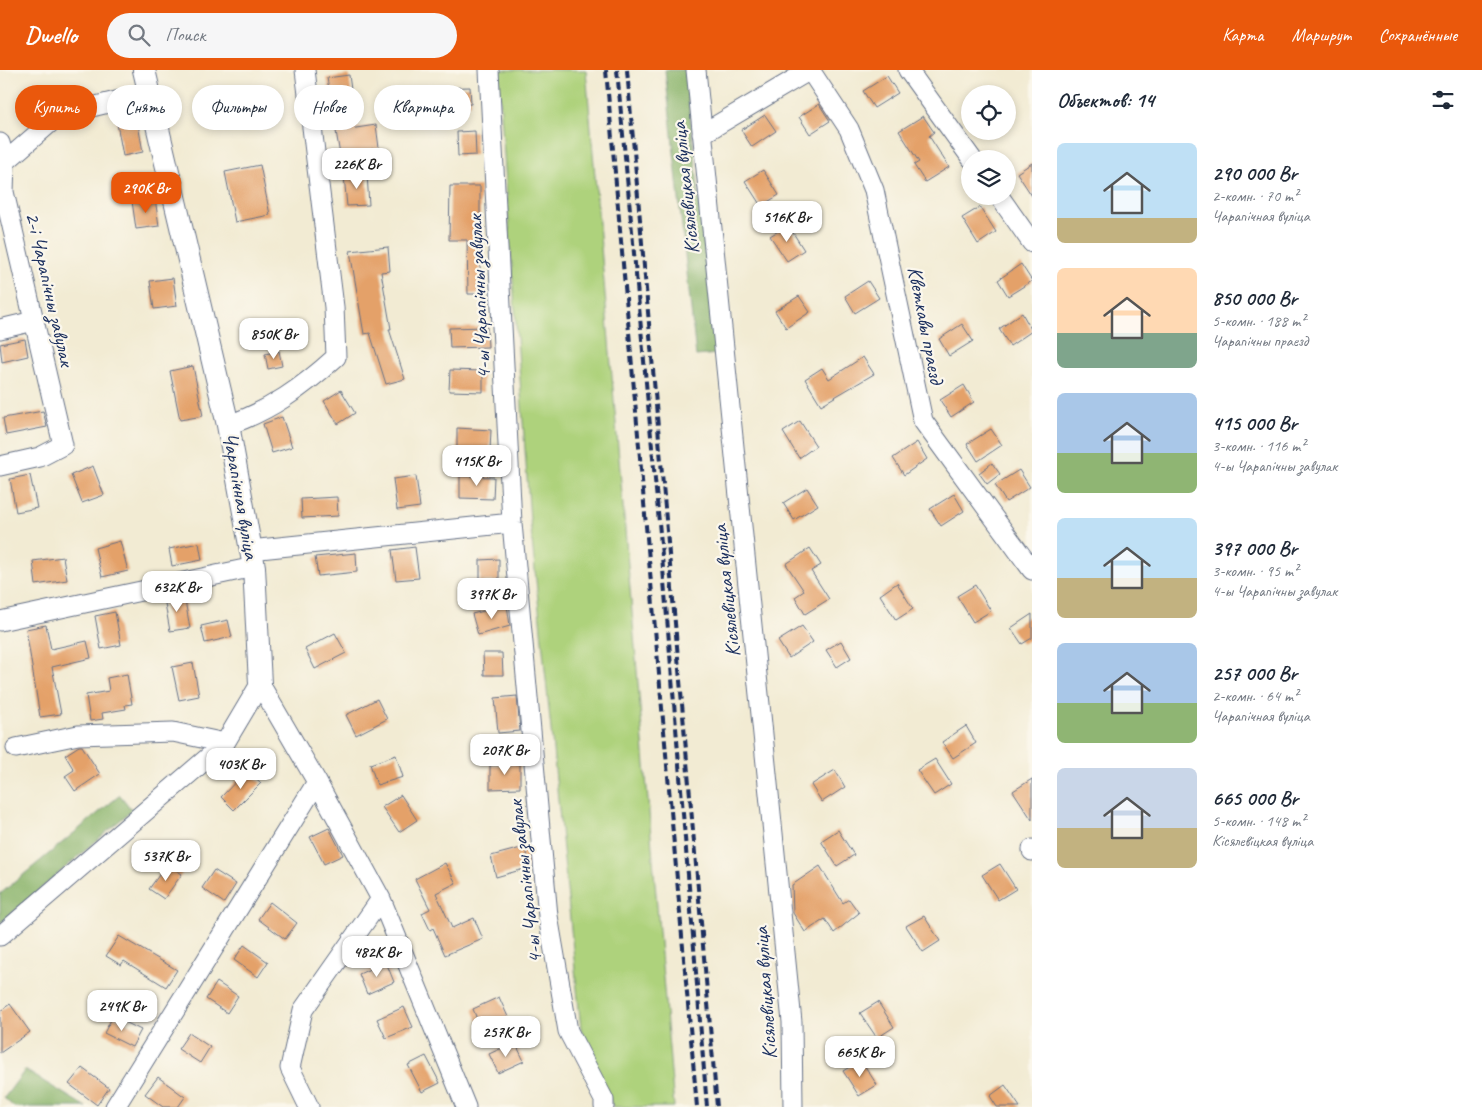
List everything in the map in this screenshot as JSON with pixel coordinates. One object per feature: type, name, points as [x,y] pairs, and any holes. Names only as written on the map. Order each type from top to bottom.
[{"type":"street","name":"Чарапічная вуліца","points":[[144,70],[147,85]]},
{"type":"street","points":[[228,425],[252,416],[308,383],[336,358],[334,307],[305,70]]},
{"type":"street","name":"4-ы Чарапічны завулак","points":[[489,70],[512,522],[548,916],[568,1031],[604,1100],[604,1107]]},
{"type":"street","name":"Кісялевіцкая вуліца","points":[[696,70],[792,1022],[793,1107]]},
{"type":"street","points":[[702,134],[810,70]]},
{"type":"street","name":"Кветкавы праезд","points":[[810,70],[849,129],[874,190],[923,421],[1032,570]]},
{"type":"street","points":[[908,70],[966,150]]},
{"type":"street","points":[[5,162],[60,115],[107,103]]},
{"type":"street","name":"Чарапічная вуліца","points":[[158,130],[228,425],[252,558],[260,684],[317,782],[381,899],[466,1107]]},
{"type":"street","name":"2-і Чарапічны завулак","points":[[0,143],[5,162],[2,192],[63,445],[40,457],[0,466]]},
{"type":"street","points":[[1005,205],[1032,243]]},
{"type":"street","points":[[0,329],[34,321]]},
{"type":"street","points":[[0,621],[252,558],[512,522]]},
{"type":"street","points":[[0,936],[225,743],[260,684]]},
{"type":"street","points":[[16,748],[78,735],[173,732],[225,743]]},
{"type":"street","points":[[115,1107],[317,782]]},
{"type":"street","points":[[309,1107],[290,1068],[303,1010],[381,899]]},
{"type":"green space","points":[[498,70],[586,70],[674,1107],[613,1107],[581,1029],[530,520]]},
{"type":"green space","points":[[665,70],[685,70],[717,354],[696,356]]},
{"type":"green space","points":[[120,795],[132,810],[0,924],[0,894]]},
{"type":"green space","points":[[25,1070],[86,1107],[14,1107],[4,1098]]},
{"type":"building","points":[[349,75],[350,85],[328,85],[327,78]]},
{"type":"building","points":[[887,76],[898,93],[874,108],[863,91]]},
{"type":"building","points":[[819,104],[830,121],[810,134],[799,117]]},
{"type":"building","points":[[765,115],[776,131],[752,147],[741,130]]},
{"type":"building","points":[[923,116],[934,132],[929,136],[949,167],[925,182],[914,165],[919,162],[899,131]]},
{"type":"building","points":[[374,125],[374,130],[377,130],[379,148],[340,155],[336,131],[364,130],[364,127]]},
{"type":"building","points":[[118,130],[139,130],[143,152],[123,156]]},
{"type":"building","points":[[475,131],[476,155],[458,156],[457,132]]},
{"type":"building","points":[[1032,163],[1032,196],[1017,173]]},
{"type":"building","points":[[260,165],[270,215],[235,222],[225,172]]},
{"type":"building","points":[[763,170],[779,195],[761,206],[745,181]]},
{"type":"building","points":[[367,174],[369,205],[347,206],[344,176]]},
{"type":"building","points":[[450,186],[480,186],[480,294],[468,294],[467,240],[449,240]]},
{"type":"building","points":[[155,198],[159,226],[136,229],[132,201]]},
{"type":"building","points":[[980,207],[996,232],[978,244],[962,218]]},
{"type":"building","points":[[788,225],[804,250],[787,261],[770,236]]},
{"type":"building","points":[[388,247],[390,271],[381,272],[391,329],[389,329],[405,379],[386,384],[370,333],[364,334],[350,251]]},
{"type":"building","points":[[1021,264],[1032,281],[1008,296],[998,280]]},
{"type":"building","points":[[173,278],[177,306],[154,309],[150,281]]},
{"type":"building","points":[[868,281],[879,298],[855,313],[845,296]]},
{"type":"building","points":[[799,296],[810,312],[786,328],[775,311]]},
{"type":"building","points":[[1022,313],[1032,331],[1010,346],[999,329]]},
{"type":"building","points":[[962,324],[973,341],[949,356],[939,339]]},
{"type":"building","points":[[487,327],[488,347],[450,348],[449,328]]},
{"type":"building","points":[[25,339],[28,356],[2,362],[0,344]]},
{"type":"building","points":[[279,351],[282,366],[268,369],[265,354]]},
{"type":"building","points":[[863,357],[874,374],[821,405],[805,379],[822,368],[829,379]]},
{"type":"building","points":[[193,366],[203,416],[180,420],[170,371]]},
{"type":"building","points":[[450,370],[483,371],[483,392],[449,391]]},
{"type":"building","points":[[964,385],[974,402],[951,417],[940,400]]},
{"type":"building","points":[[341,390],[355,413],[338,424],[324,401]]},
{"type":"building","points":[[43,411],[47,427],[6,435],[3,418]]},
{"type":"building","points":[[282,417],[292,447],[272,453],[263,424]]},
{"type":"building","points":[[800,421],[816,446],[799,458],[783,432]]},
{"type":"building","points":[[457,428],[491,430],[490,451],[457,450]]},
{"type":"building","points":[[991,429],[1002,445],[978,461],[967,444]]},
{"type":"building","points":[[917,442],[927,459],[904,475],[893,458]]},
{"type":"building","points":[[992,463],[1000,474],[987,484],[979,473]]},
{"type":"building","points":[[93,466],[104,495],[82,503],[71,475]]},
{"type":"building","points":[[1019,470],[1030,487],[1006,502],[995,485]]},
{"type":"building","points":[[30,475],[37,508],[16,512],[10,479]]},
{"type":"building","points":[[416,476],[420,507],[397,510],[393,479]]},
{"type":"building","points":[[460,476],[494,477],[493,499],[460,498]]},
{"type":"building","points":[[807,488],[818,505],[794,520],[783,503]]},
{"type":"building","points":[[954,494],[964,511],[941,526],[930,509]]},
{"type":"building","points":[[337,497],[338,516],[302,518],[301,499]]},
{"type":"building","points":[[120,541],[128,571],[102,577],[95,548]]},
{"type":"building","points":[[199,543],[202,560],[172,566],[169,549]]},
{"type":"building","points":[[415,547],[419,578],[396,580],[392,550]]},
{"type":"building","points":[[810,548],[821,565],[811,571],[829,599],[805,614],[795,597],[804,591],[786,564]]},
{"type":"building","points":[[356,553],[357,572],[318,576],[315,557]]},
{"type":"building","points":[[63,557],[67,580],[36,585],[33,561]]},
{"type":"building","points":[[499,559],[499,581],[480,582],[480,560]]},
{"type":"building","points":[[897,583],[913,609],[896,620],[880,595]]},
{"type":"building","points":[[975,585],[991,611],[973,622],[957,596]]},
{"type":"building","points":[[184,595],[190,628],[170,631],[164,598]]},
{"type":"building","points":[[507,605],[510,626],[478,635],[472,614]]},
{"type":"building","points":[[115,612],[121,645],[101,649],[95,616]]},
{"type":"building","points":[[1032,614],[1032,638],[1022,644],[1011,628]]},
{"type":"building","points":[[228,620],[232,637],[205,643],[201,626]]},
{"type":"building","points":[[46,625],[51,649],[87,641],[91,658],[52,667],[61,714],[40,717],[26,629]]},
{"type":"building","points":[[802,626],[813,642],[789,658],[778,641]]},
{"type":"building","points":[[335,633],[346,653],[315,669],[305,649]]},
{"type":"building","points":[[841,641],[851,658],[837,667],[826,650]]},
{"type":"building","points":[[483,653],[502,653],[503,675],[484,675]]},
{"type":"building","points":[[193,663],[199,696],[179,700],[172,667]]},
{"type":"building","points":[[127,674],[132,704],[125,705],[126,709],[102,713],[103,719],[90,721],[86,695],[109,691],[107,678]]},
{"type":"building","points":[[517,696],[520,731],[498,733],[495,698]]},
{"type":"building","points":[[377,699],[387,719],[356,735],[346,715]]},
{"type":"building","points":[[966,726],[976,743],[953,758],[942,742]]},
{"type":"building","points":[[82,746],[100,774],[75,791],[65,776],[74,770],[65,755]]},
{"type":"building","points":[[396,755],[403,777],[377,785],[370,764]]},
{"type":"building","points":[[935,759],[951,784],[934,795],[917,770]]},
{"type":"building","points":[[520,764],[520,788],[490,789],[490,765]]},
{"type":"building","points":[[247,770],[261,783],[234,810],[221,797]]},
{"type":"building","points":[[835,770],[845,787],[822,802],[811,785]]},
{"type":"building","points":[[1032,779],[1032,820],[1013,791]]},
{"type":"building","points":[[401,795],[417,820],[399,832],[382,807]]},
{"type":"building","points":[[329,828],[343,855],[324,864],[310,837]]},
{"type":"building","points":[[838,830],[854,855],[837,866],[821,841]]},
{"type":"building","points":[[525,847],[531,867],[496,877],[491,856]]},
{"type":"building","points":[[445,863],[456,883],[436,893],[452,928],[474,918],[483,939],[445,955],[433,928],[430,930],[422,913],[430,909],[415,879]]},
{"type":"building","points":[[167,864],[182,874],[164,899],[149,889]]},
{"type":"building","points":[[1000,864],[1016,889],[998,900],[982,875]]},
{"type":"building","points":[[820,866],[843,903],[849,899],[859,913],[834,933],[825,919],[805,932],[793,913],[792,885]]},
{"type":"building","points":[[214,870],[236,884],[224,903],[202,888]]},
{"type":"building","points":[[270,902],[297,923],[285,939],[258,919]]},
{"type":"building","points":[[924,916],[940,941],[923,952],[906,926]]},
{"type":"building","points":[[119,936],[177,970],[166,987],[124,961],[121,965],[106,956]]},
{"type":"building","points":[[244,945],[268,962],[258,977],[234,960]]},
{"type":"building","points":[[386,962],[394,982],[367,994],[359,974]]},
{"type":"building","points":[[217,982],[238,996],[227,1013],[206,999]]},
{"type":"building","points":[[499,997],[508,1017],[481,1029],[473,1009]]},
{"type":"building","points":[[878,1002],[894,1027],[877,1038],[860,1013]]},
{"type":"building","points":[[10,1004],[30,1032],[0,1053],[0,1011]]},
{"type":"building","points":[[404,1007],[413,1027],[386,1038],[377,1019]]},
{"type":"building","points":[[113,1016],[141,1030],[132,1047],[104,1033]]},
{"type":"building","points":[[189,1033],[210,1047],[200,1063],[178,1049]]},
{"type":"building","points":[[515,1042],[524,1061],[498,1073],[489,1054]]},
{"type":"building","points":[[426,1056],[440,1083],[422,1092],[408,1065]]},
{"type":"building","points":[[861,1060],[877,1085],[859,1096],[843,1071]]},
{"type":"building","points":[[82,1068],[109,1088],[97,1105],[69,1084]]},
{"type":"building","points":[[158,1077],[185,1097],[178,1107],[163,1107],[145,1094]]},
{"type":"building","points":[[1005,1085],[1020,1107],[997,1107],[990,1096]]},
{"type":"railway","points":[[606,70],[697,1107]]},
{"type":"railway","points":[[617,70],[661,544],[707,1107]]},
{"type":"railway","points":[[627,70],[717,1107]]}]
